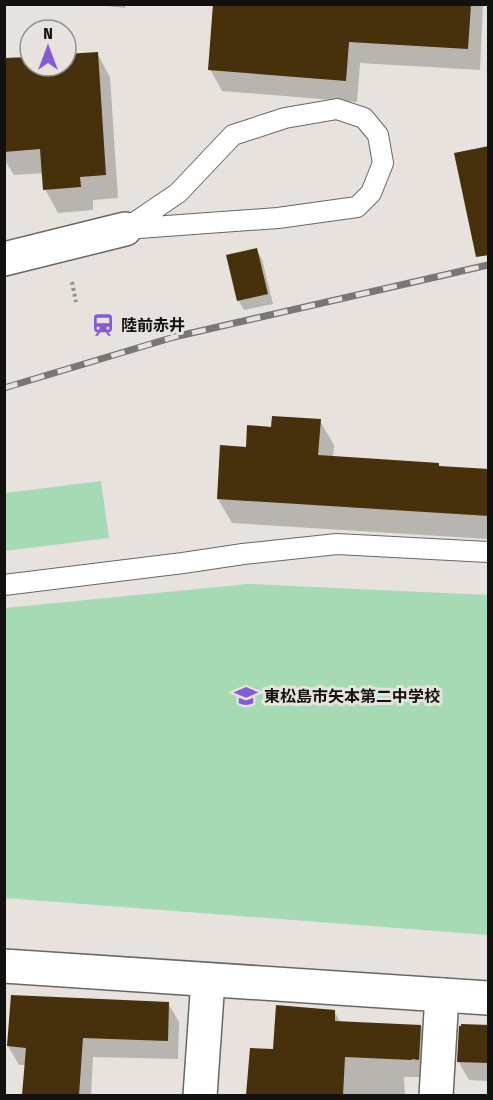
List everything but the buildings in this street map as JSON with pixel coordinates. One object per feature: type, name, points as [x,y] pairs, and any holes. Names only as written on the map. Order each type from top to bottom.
[{"type":"street","points":[[4,259],[125,229]]},
{"type":"street","points":[[4,966],[489,998]]},
{"type":"street","points":[[200,1095],[207,980]]},
{"type":"street","points":[[436,1095],[442,995]]},
{"type":"lane","points":[[337,109],[364,118],[378,135],[383,164],[371,193],[357,207],[278,218],[125,229],[178,193],[233,135],[285,118],[337,109]]},
{"type":"lane","points":[[4,585],[337,544],[489,552]]},
{"type":"path","points":[[72,282],[76,302]]},
{"type":"green space","points":[[101,481],[109,538],[5,551],[5,493]]},
{"type":"green space","points":[[248,584],[488,595],[488,935],[5,898],[5,608]]},
{"type":"railway","points":[[4,388],[174,337],[488,265]]},
{"type":"place","name":"陸前赤井","points":[[103,325]]},
{"type":"place","name":"東松島市矢本第二中学校","points":[[246,696]]}]
